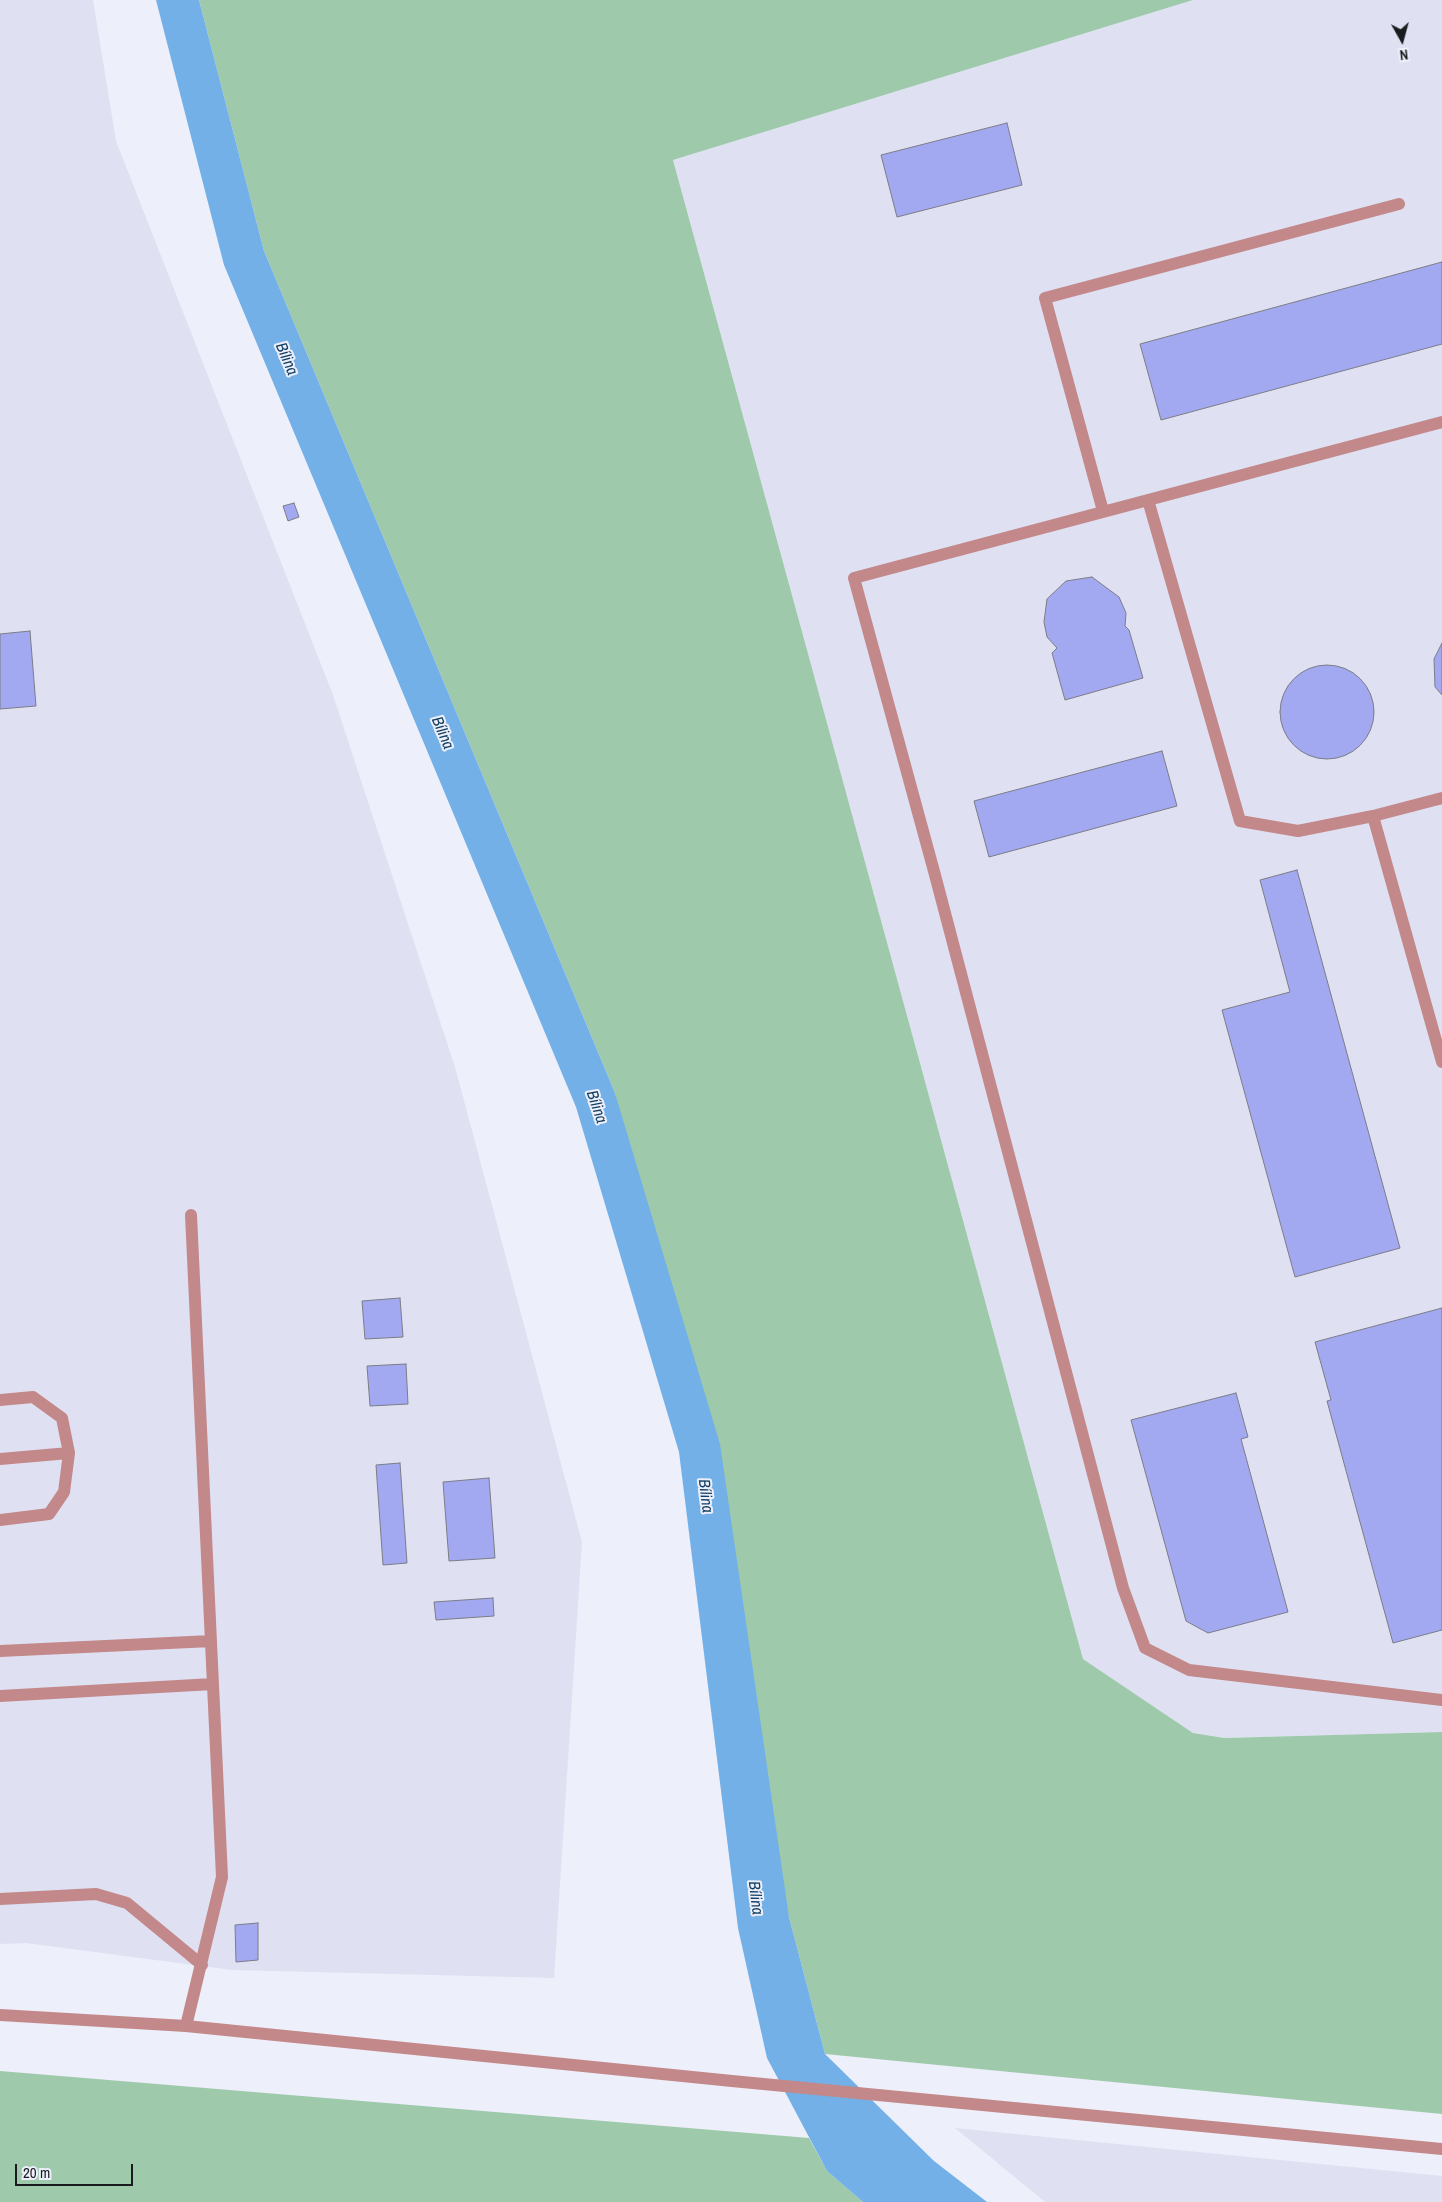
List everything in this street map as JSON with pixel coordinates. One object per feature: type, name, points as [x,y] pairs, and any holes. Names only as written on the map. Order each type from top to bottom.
[{"type":"street","points":[[1103,511],[1044,298],[1399,204]]},
{"type":"street","points":[[1442,422],[854,578],[940,894],[1123,1588],[1145,1648],[1188,1670],[1442,1700]]},
{"type":"street","points":[[1148,500],[1240,821],[1298,831],[1373,816],[1442,798]]},
{"type":"street","points":[[1373,816],[1442,1062]]},
{"type":"street","points":[[186,2026],[222,1877],[190,1215]]},
{"type":"street","points":[[0,1400],[33,1397],[62,1418],[69,1453],[64,1492],[49,1514],[0,1520]]},
{"type":"street","points":[[0,1459],[69,1453]]},
{"type":"street","points":[[0,1652],[211,1642]]},
{"type":"street","points":[[0,1696],[213,1684]]},
{"type":"street","points":[[0,1899],[96,1894],[127,1903],[202,1965]]},
{"type":"street","points":[[0,2015],[186,2026],[732,2081],[1442,2149]]},
{"type":"shaded area","points":[[0,0],[93,0],[116,141],[333,695],[455,1067],[582,1542],[554,1978],[232,1970],[26,1943],[0,1944]]},
{"type":"shaded area","points":[[1193,0],[1442,0],[1442,1732],[1224,1738],[1193,1733],[1083,1659],[673,160]]},
{"type":"shaded area","points":[[955,2128],[1442,2176],[1442,2202],[1045,2202]]},
{"type":"green space","points":[[199,0],[1193,0],[673,160],[1083,1659],[1193,1733],[1224,1738],[1442,1732],[1442,2114],[825,2054],[789,1917],[615,1093],[264,251]]},
{"type":"green space","points":[[0,2071],[809,2138],[827,2171],[863,2202],[0,2202]]},
{"type":"water","name":"Bílina","points":[[156,0],[199,0],[264,251],[615,1093],[720,1444],[789,1917],[825,2054],[934,2161],[987,2202],[863,2202],[827,2171],[767,2058],[738,1928],[679,1452],[576,1107],[224,265]]},
{"type":"building","points":[[1007,123],[1022,185],[897,217],[881,155]]},
{"type":"building","points":[[1442,262],[1442,344],[1161,420],[1140,344]]},
{"type":"building","points":[[294,503],[299,517],[288,521],[283,506]]},
{"type":"building","points":[[1092,577],[1119,597],[1126,613],[1125,626],[1129,630],[1143,678],[1065,700],[1052,653],[1057,648],[1047,637],[1044,622],[1047,599],[1066,581]]},
{"type":"building","points":[[30,631],[36,706],[0,709],[0,634]]},
{"type":"building","points":[[1442,643],[1442,695],[1435,687],[1434,659]]},
{"type":"building","points":[[1327,665],[1345,668],[1360,679],[1371,694],[1374,712],[1371,730],[1360,745],[1345,756],[1327,759],[1309,756],[1294,745],[1283,730],[1280,712],[1283,694],[1294,679],[1309,668]]},
{"type":"building","points":[[1162,751],[1177,806],[989,857],[974,801]]},
{"type":"building","points":[[1297,870],[1400,1248],[1295,1277],[1222,1010],[1290,992],[1260,880]]},
{"type":"building","points":[[400,1298],[403,1337],[365,1339],[362,1301]]},
{"type":"building","points":[[1442,1308],[1442,1630],[1393,1643],[1327,1401],[1331,1400],[1315,1342]]},
{"type":"building","points":[[406,1364],[408,1404],[370,1406],[367,1366]]},
{"type":"building","points":[[1236,1393],[1248,1437],[1241,1439],[1288,1612],[1208,1633],[1186,1621],[1131,1420]]},
{"type":"building","points":[[400,1463],[407,1563],[383,1565],[376,1465]]},
{"type":"building","points":[[489,1478],[495,1558],[449,1561],[443,1482]]},
{"type":"building","points":[[493,1598],[494,1616],[436,1620],[434,1602]]},
{"type":"building","points":[[258,1923],[258,1960],[236,1962],[235,1925]]}]
